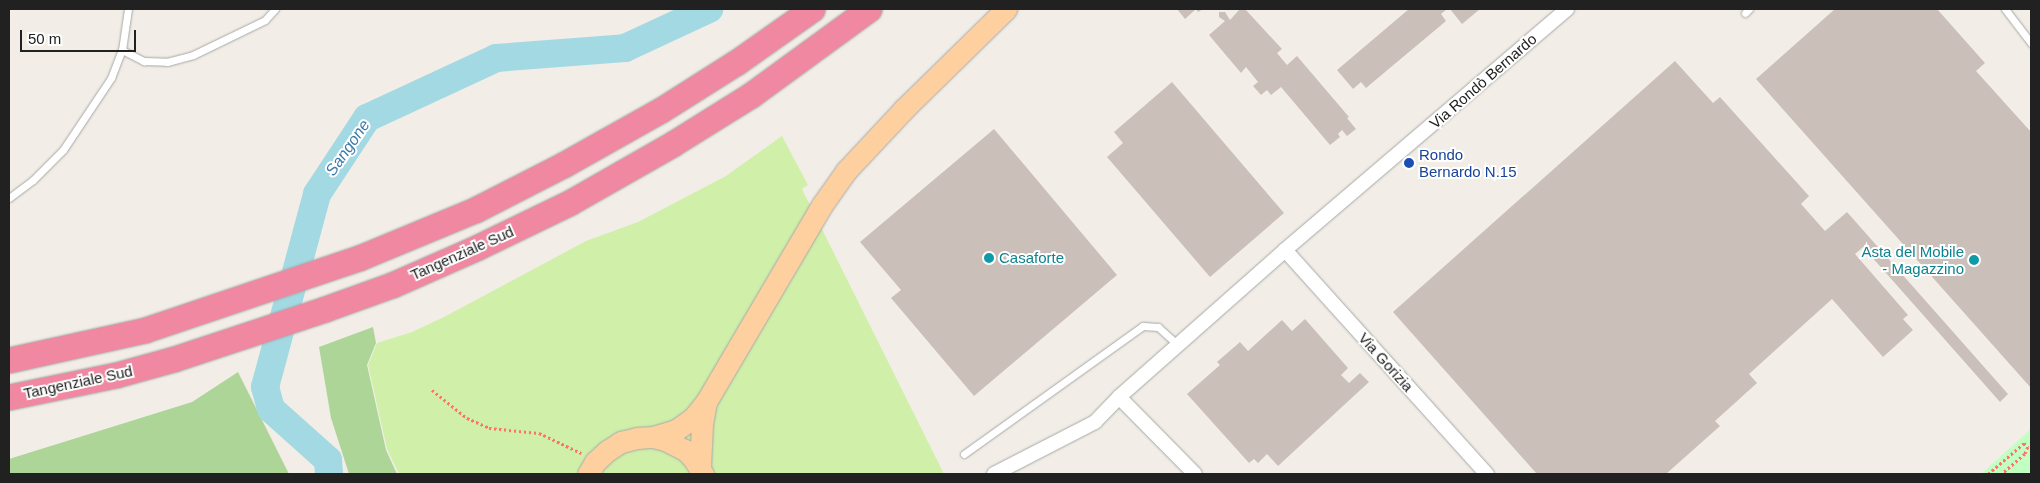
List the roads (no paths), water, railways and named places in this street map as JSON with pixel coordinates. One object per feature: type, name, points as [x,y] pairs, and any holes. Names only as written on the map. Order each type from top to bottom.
[{"type":"highway","points":[[9,360],[145,330],[359,258],[484,206],[653,115],[737,62],[812,9]]},
{"type":"highway","name":"Tangenziale Sud","points":[[9,397],[116,375],[222,343],[392,284],[478,247],[569,203],[674,143],[750,95],[869,9]]},
{"type":"main road","points":[[654,438],[676,430],[693,418],[706,402],[834,187],[904,109],[1006,9]]},
{"type":"main road","points":[[702,471],[702,424],[706,402]]},
{"type":"main road","points":[[592,468],[607,450],[621,442],[637,438],[654,438],[675,444],[693,458],[702,471]]},
{"type":"street","name":"Via Rondò Bernardo","points":[[994,474],[1096,422],[1119,397],[1285,250],[1567,9]]},
{"type":"street","name":"Via Gorizia","points":[[1285,250],[1487,474]]},
{"type":"street","points":[[1119,397],[1196,474]]},
{"type":"lane","points":[[9,198],[33,180],[63,150],[111,78],[122,50],[128,9]]},
{"type":"lane","points":[[122,50],[144,61],[167,62],[193,55],[265,20],[275,9]]},
{"type":"lane","points":[[2006,9],[2031,43]]},
{"type":"lane","points":[[964,454],[1144,326],[1158,327],[1178,345]]},
{"type":"waterway","name":"Sangone","points":[[329,474],[328,460],[271,409],[265,387],[317,194],[367,118],[496,58],[625,48],[709,9]]},
{"type":"place","name":"Rondo Bernardo N.15","points":[[1409,163]]},
{"type":"place","name":"Casaforte","points":[[989,258]]},
{"type":"place","name":"Asta del Mobile - Magazzino","points":[[1974,260]]}]
